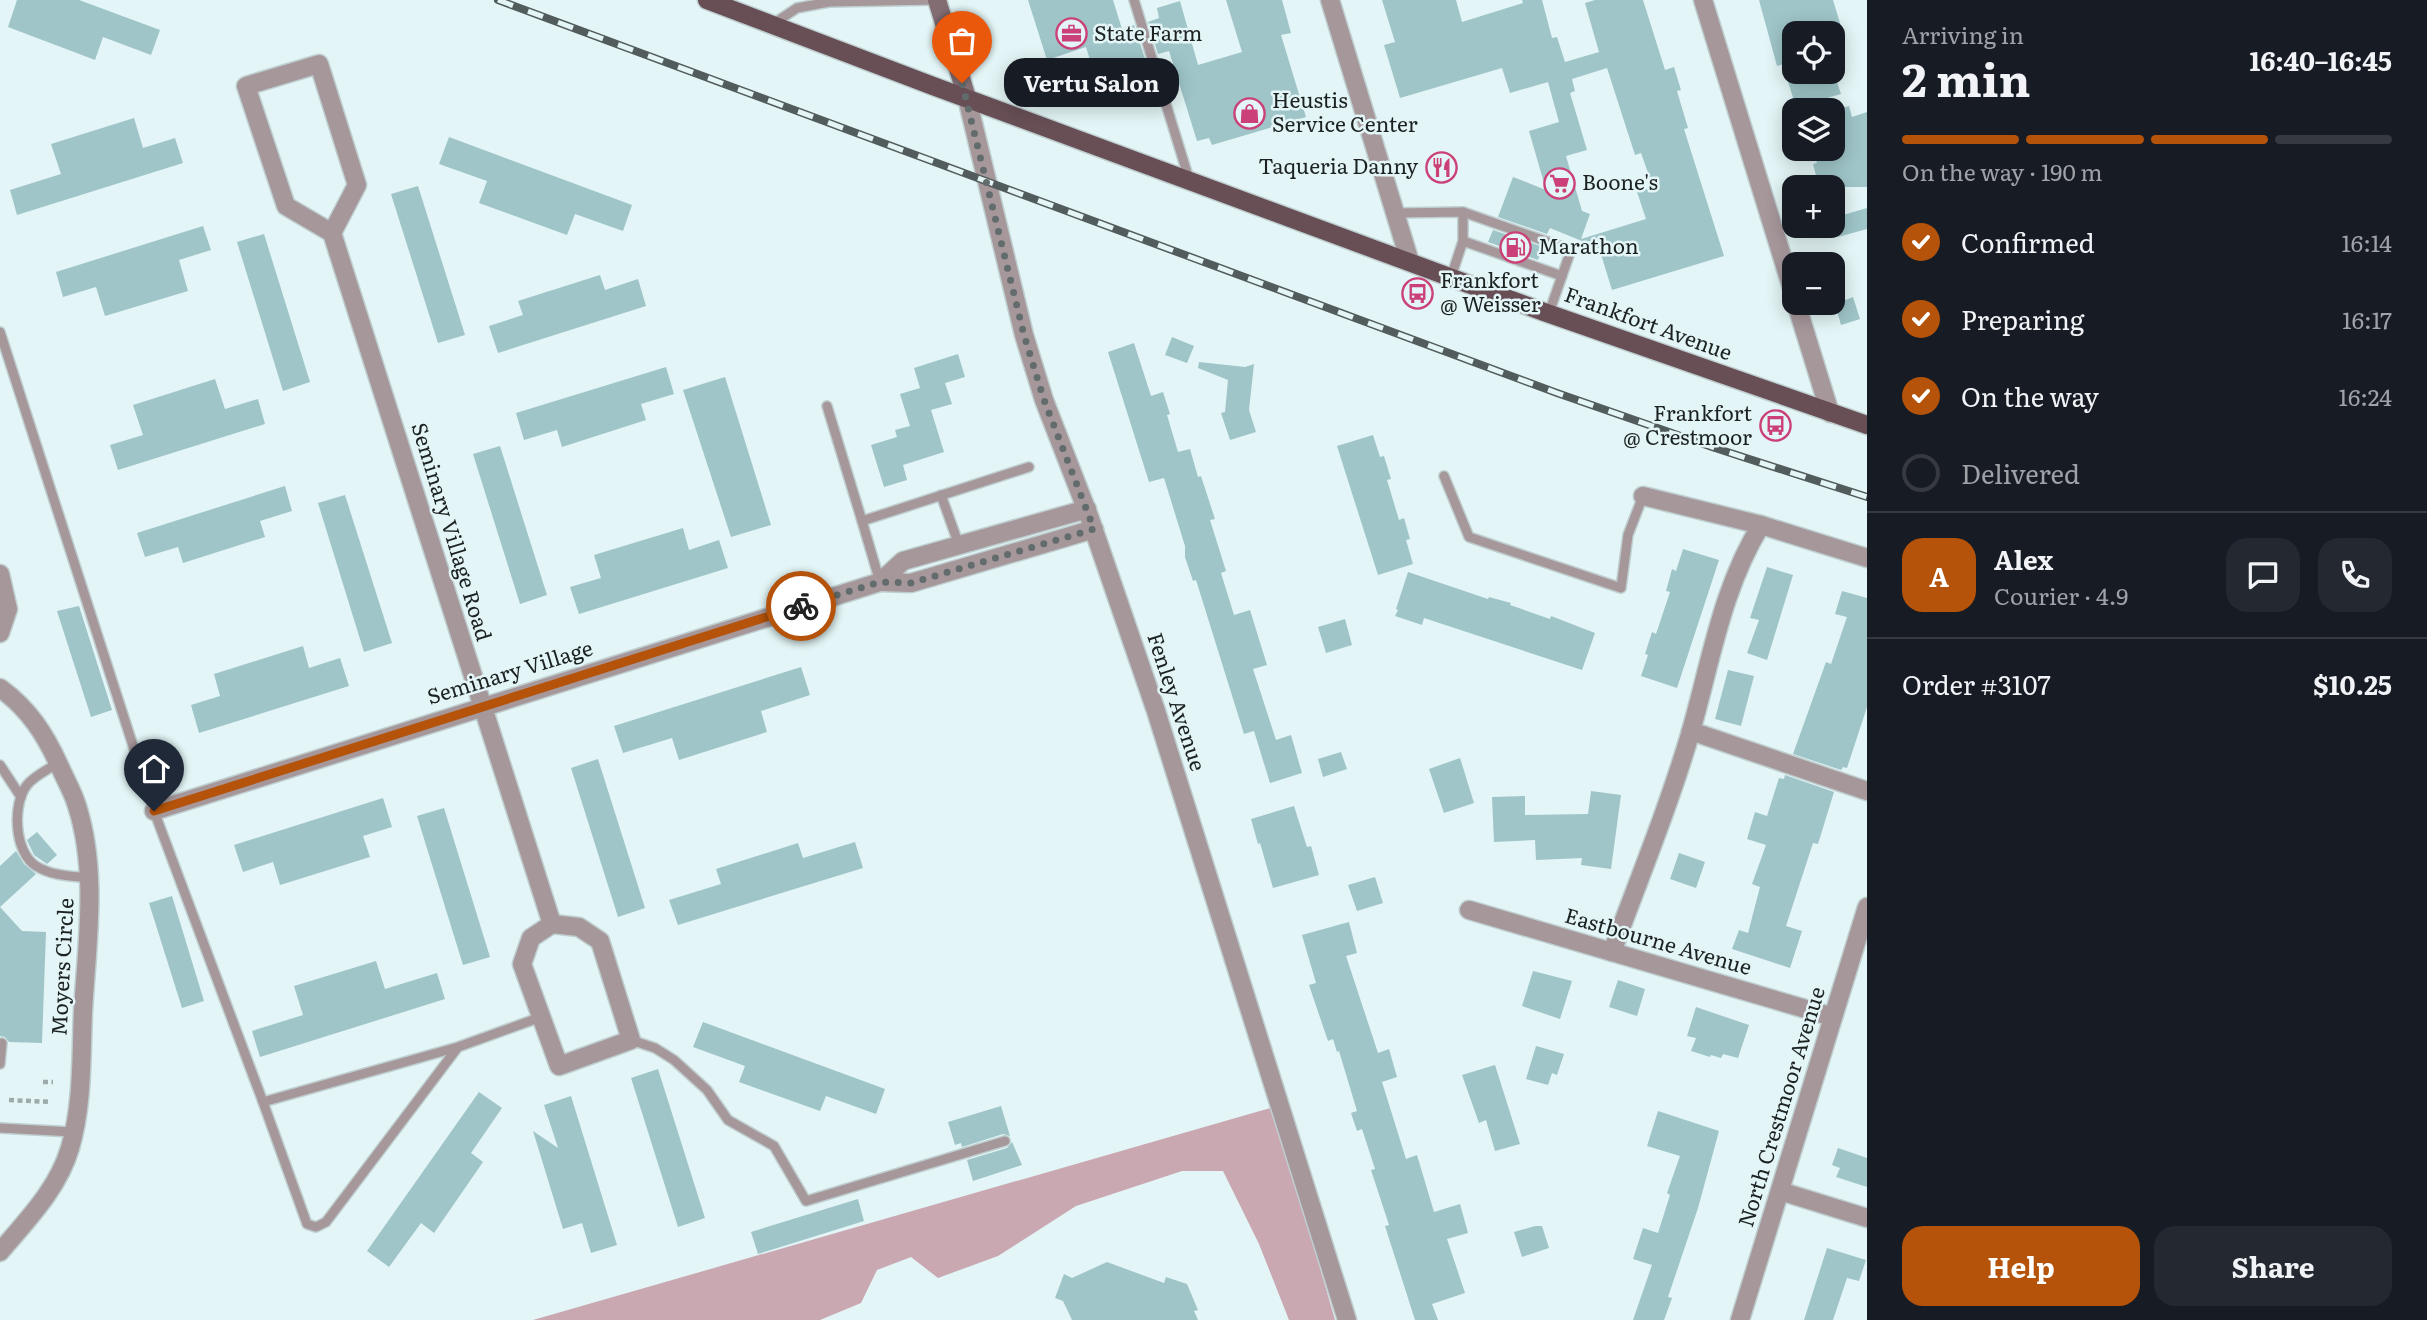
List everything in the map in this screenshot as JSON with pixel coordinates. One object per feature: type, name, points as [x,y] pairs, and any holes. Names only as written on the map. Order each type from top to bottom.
[{"type":"main road","name":"Frankfort Avenue","points":[[707,0],[1549,313],[1867,425]]},
{"type":"main road","points":[[937,0],[967,98]]},
{"type":"street","points":[[1330,0],[1410,262]]},
{"type":"street","points":[[1703,0],[1782,256]]},
{"type":"street","points":[[319,64],[357,185],[332,233],[286,206],[246,86],[319,64]]},
{"type":"street","name":"Fenley Avenue","points":[[967,98],[1024,335],[1044,400],[1087,509],[1156,711],[1347,1320]]},
{"type":"street","name":"Seminary Village Road","points":[[332,233],[552,924]]},
{"type":"street","points":[[1800,315],[1830,413]]},
{"type":"street","points":[[1643,496],[1761,525],[1867,558]]},
{"type":"street","name":"Seminary Village","points":[[880,582],[903,561],[1087,509]]},
{"type":"street","points":[[1612,952],[1691,731],[1716,632],[1747,548],[1761,525]]},
{"type":"street","name":"Seminary Village","points":[[154,811],[880,582],[911,583],[1094,529]]},
{"type":"street","points":[[0,573],[8,609],[0,633]]},
{"type":"street","name":"Moyers Circle","points":[[0,688],[32,715],[58,763],[77,805],[87,850],[89,878],[79,1104],[70,1148],[56,1181],[39,1207],[0,1252]]},
{"type":"street","points":[[1691,731],[1867,791]]},
{"type":"street","name":"North Crestmoor Avenue","points":[[1740,1320],[1867,907]]},
{"type":"street","name":"Eastbourne Avenue","points":[[1469,910],[1833,1017]]},
{"type":"street","points":[[552,924],[579,928],[600,941],[631,1040],[559,1066],[522,964],[530,938],[552,924]]},
{"type":"street","points":[[1780,1191],[1867,1218]]},
{"type":"lane","points":[[773,25],[797,8],[829,2],[937,0]]},
{"type":"lane","points":[[1133,0],[1189,180]]},
{"type":"lane","points":[[1451,277],[1463,241],[1463,212]]},
{"type":"lane","points":[[1395,213],[1463,212],[1570,250],[1549,313]]},
{"type":"lane","points":[[1463,241],[1562,276]]},
{"type":"lane","points":[[0,332],[154,811],[307,1224],[316,1227],[326,1222],[458,1047]]},
{"type":"lane","points":[[827,406],[880,582]]},
{"type":"lane","points":[[862,521],[1029,467]]},
{"type":"lane","points":[[1444,476],[1469,537],[1621,588],[1628,535],[1643,496]]},
{"type":"lane","points":[[942,495],[959,545]]},
{"type":"lane","points":[[58,763],[28,784],[21,797],[17,819],[18,835],[27,858],[34,865],[50,872],[89,878]]},
{"type":"lane","points":[[0,765],[21,797]]},
{"type":"lane","points":[[262,1102],[458,1047],[541,1017]]},
{"type":"lane","points":[[631,1040],[655,1048],[674,1060],[707,1090],[728,1120],[774,1146],[806,1200],[1005,1141]]},
{"type":"lane","points":[[0,1064],[2,1043]]},
{"type":"lane","points":[[0,1128],[73,1132]]},
{"type":"path","points":[[43,1082],[53,1082]]},
{"type":"path","points":[[9,1100],[51,1102]]},
{"type":"shaded area","points":[[1274,1107],[1335,1320],[1289,1320],[1259,1244],[1223,1171],[1182,1171],[1076,1206],[998,1256],[938,1278],[911,1257],[877,1270],[861,1303],[820,1320],[533,1320]]},
{"type":"building","points":[[17,0],[79,0],[160,30],[151,55],[103,37],[95,60],[8,27]]},
{"type":"building","points":[[1028,0],[1113,0],[1122,29],[1134,25],[1145,59],[1133,62],[1137,75],[1098,86],[1086,47],[1047,60]]},
{"type":"building","points":[[1226,0],[1282,0],[1291,33],[1281,35],[1306,117],[1212,145],[1209,138],[1197,141],[1169,51],[1158,54],[1148,22],[1159,18],[1157,8],[1180,1],[1198,65],[1242,52]]},
{"type":"building","points":[[1382,0],[1456,0],[1462,22],[1523,3],[1522,0],[1542,0],[1552,38],[1557,37],[1565,62],[1599,52],[1585,3],[1595,0],[1643,0],[1665,70],[1674,67],[1681,90],[1677,91],[1688,128],[1684,129],[1724,256],[1612,290],[1599,248],[1550,228],[1547,234],[1498,217],[1513,177],[1546,190],[1529,131],[1559,122],[1548,82],[1510,93],[1502,68],[1400,98],[1384,45],[1395,42]],"holes":[[[1607,68],[1635,155],[1641,153],[1653,187],[1637,192],[1646,219],[1581,239],[1590,214],[1582,211],[1566,156],[1587,150],[1570,93],[1575,91],[1572,79]]]},
{"type":"building","points":[[1759,0],[1833,0],[1839,21],[1782,21],[1782,65],[1777,66]]},
{"type":"building","points":[[1789,84],[1838,84],[1841,94],[1827,98],[1793,98]]},
{"type":"building","points":[[1849,106],[1852,117],[1867,112],[1867,187],[1845,187],[1845,175],[1816,175],[1813,164],[1816,161],[1845,161],[1845,107]]},
{"type":"building","points":[[134,118],[143,148],[175,138],[183,163],[17,215],[10,190],[61,174],[51,144]]},
{"type":"building","points":[[449,137],[632,205],[623,231],[575,214],[567,235],[479,203],[487,181],[439,164]]},
{"type":"building","points":[[418,186],[465,335],[438,343],[391,194]]},
{"type":"building","points":[[1867,208],[1867,229],[1845,235],[1845,214]]},
{"type":"building","points":[[203,226],[211,250],[179,260],[188,291],[105,316],[96,287],[63,297],[56,272]]},
{"type":"building","points":[[1493,230],[1543,247],[1538,260],[1488,242]]},
{"type":"building","points":[[264,234],[310,382],[283,391],[237,242]]},
{"type":"building","points":[[600,275],[605,290],[638,279],[646,306],[498,353],[489,326],[523,315],[518,301]]},
{"type":"building","points":[[1853,297],[1860,319],[1841,325],[1838,315],[1845,315],[1845,300]]},
{"type":"building","points":[[1172,337],[1194,346],[1187,363],[1165,355]]},
{"type":"building","points":[[1134,343],[1151,396],[1163,392],[1178,452],[1190,449],[1198,477],[1201,476],[1215,519],[1210,520],[1226,571],[1221,573],[1234,615],[1250,610],[1267,665],[1253,669],[1276,740],[1291,735],[1302,773],[1270,783],[1254,731],[1244,734],[1196,580],[1193,581],[1185,557],[1185,546],[1164,478],[1149,482],[1108,352]]},
{"type":"building","points":[[958,354],[965,377],[945,383],[952,404],[931,410],[944,452],[903,465],[907,480],[884,487],[871,445],[897,437],[895,430],[910,426],[900,394],[920,388],[914,368]]},
{"type":"building","points":[[1199,362],[1245,367],[1254,364],[1249,410],[1256,432],[1230,440],[1221,413],[1225,412],[1228,380],[1198,368]]},
{"type":"building","points":[[666,367],[674,394],[641,404],[646,420],[562,447],[557,430],[524,440],[516,413]]},
{"type":"building","points":[[725,377],[771,525],[731,537],[683,390]]},
{"type":"building","points":[[215,379],[225,409],[258,399],[265,424],[118,470],[110,445],[143,435],[133,405]]},
{"type":"building","points":[[1373,435],[1380,457],[1384,456],[1391,479],[1387,480],[1399,520],[1404,518],[1410,539],[1406,540],[1413,564],[1378,575],[1337,446]]},
{"type":"building","points":[[500,446],[547,595],[520,604],[473,454]]},
{"type":"building","points":[[285,486],[292,511],[260,521],[265,537],[183,563],[178,547],[145,557],[137,533]]},
{"type":"building","points":[[345,495],[392,643],[364,652],[318,503]]},
{"type":"building","points":[[683,528],[689,550],[719,540],[728,568],[579,614],[570,587],[601,578],[594,555]]},
{"type":"building","points":[[1683,549],[1719,560],[1677,688],[1641,676],[1652,632],[1656,634],[1670,592],[1666,591],[1672,569],[1676,571]]},
{"type":"building","points":[[1767,567],[1793,575],[1767,660],[1747,653],[1759,620],[1750,618]]},
{"type":"building","points":[[1408,572],[1488,599],[1489,597],[1511,603],[1510,605],[1550,619],[1551,616],[1595,633],[1582,670],[1424,618],[1422,625],[1395,616]]},
{"type":"building","points":[[1842,591],[1867,598],[1867,707],[1847,768],[1843,767],[1841,770],[1793,754],[1826,662],[1831,664],[1847,617],[1835,614]]},
{"type":"building","points":[[79,606],[112,710],[91,717],[57,611]]},
{"type":"building","points":[[1345,619],[1352,645],[1326,653],[1318,627]]},
{"type":"building","points":[[303,646],[309,668],[340,658],[349,686],[199,733],[191,705],[220,696],[214,674]]},
{"type":"building","points":[[801,667],[810,695],[761,711],[767,732],[679,760],[672,738],[623,753],[614,726]]},
{"type":"building","points":[[1728,670],[1754,676],[1741,726],[1715,719]]},
{"type":"building","points":[[1341,752],[1347,769],[1323,777],[1318,759]]},
{"type":"building","points":[[1460,758],[1474,803],[1444,813],[1429,769]]},
{"type":"building","points":[[598,759],[645,908],[618,917],[571,768]]},
{"type":"building","points":[[1785,775],[1834,792],[1818,844],[1813,843],[1786,926],[1802,931],[1790,968],[1732,949],[1739,930],[1748,933],[1760,887],[1752,884],[1766,845],[1747,839],[1755,812],[1767,816],[1779,778],[1784,779]]},
{"type":"building","points":[[1591,791],[1621,795],[1611,869],[1581,865],[1582,858],[1536,860],[1535,840],[1494,842],[1492,797],[1525,796],[1525,815],[1588,814]]},
{"type":"building","points":[[383,798],[392,827],[363,836],[370,857],[280,885],[273,862],[243,872],[234,845]]},
{"type":"building","points":[[1294,806],[1307,847],[1311,846],[1319,875],[1273,888],[1251,819]]},
{"type":"building","points":[[444,808],[490,957],[463,965],[417,816]]},
{"type":"building","points":[[37,832],[57,855],[47,864],[34,855],[27,840]]},
{"type":"building","points":[[855,842],[863,868],[678,925],[669,900],[721,884],[716,869],[798,843],[803,858]]},
{"type":"building","points":[[16,851],[24,864],[36,874],[0,907],[0,866]]},
{"type":"building","points":[[1679,853],[1705,862],[1696,888],[1670,879]]},
{"type":"building","points":[[1375,877],[1383,903],[1357,911],[1348,885]]},
{"type":"building","points":[[172,896],[204,1001],[182,1008],[149,903]]},
{"type":"building","points":[[0,907],[22,931],[46,932],[42,1043],[9,1042],[0,1036]]},
{"type":"building","points":[[1349,922],[1357,953],[1346,956],[1378,1053],[1389,1049],[1397,1077],[1382,1082],[1406,1159],[1417,1155],[1434,1212],[1460,1204],[1468,1233],[1447,1239],[1465,1293],[1432,1304],[1438,1320],[1415,1320],[1385,1226],[1389,1225],[1371,1170],[1375,1169],[1362,1129],[1357,1131],[1351,1113],[1357,1111],[1339,1051],[1337,1052],[1333,1039],[1328,1041],[1309,985],[1316,983],[1302,935]]},
{"type":"building","points":[[376,961],[385,989],[437,973],[445,999],[260,1057],[252,1031],[303,1015],[294,986]]},
{"type":"building","points":[[1533,971],[1572,981],[1560,1019],[1522,1006]]},
{"type":"building","points":[[1618,980],[1645,989],[1637,1016],[1609,1007]]},
{"type":"building","points":[[1696,1007],[1749,1025],[1738,1058],[1723,1054],[1721,1058],[1710,1057],[1691,1051],[1696,1038],[1687,1036]]},
{"type":"building","points":[[703,1022],[885,1089],[876,1114],[826,1096],[820,1111],[739,1082],[745,1066],[693,1047]]},
{"type":"building","points":[[1536,1046],[1564,1054],[1557,1075],[1552,1073],[1548,1085],[1526,1079]]},
{"type":"building","points":[[1495,1065],[1520,1144],[1495,1151],[1486,1120],[1479,1123],[1462,1075]]},
{"type":"building","points":[[658,1069],[705,1218],[678,1227],[631,1078]]},
{"type":"building","points":[[479,1092],[502,1108],[471,1153],[483,1162],[434,1233],[421,1223],[389,1267],[367,1251]]},
{"type":"building","points":[[571,1096],[617,1245],[591,1253],[582,1223],[563,1229],[533,1131],[558,1148],[544,1105]]},
{"type":"building","points":[[1001,1106],[1010,1136],[1003,1134],[962,1147],[961,1143],[955,1145],[948,1122]]},
{"type":"building","points":[[1658,1111],[1719,1131],[1698,1208],[1668,1297],[1672,1298],[1664,1320],[1633,1320],[1652,1265],[1633,1259],[1643,1228],[1658,1233],[1670,1195],[1667,1193],[1680,1156],[1647,1146]]},
{"type":"building","points":[[1012,1142],[1022,1165],[973,1181],[967,1160],[1007,1148]]},
{"type":"building","points":[[1838,1148],[1867,1158],[1867,1187],[1836,1177],[1840,1168],[1832,1165]]},
{"type":"building","points":[[858,1199],[864,1221],[758,1254],[751,1232]]},
{"type":"building","points":[[1542,1226],[1549,1248],[1522,1257],[1514,1232]]},
{"type":"building","points":[[1827,1248],[1866,1260],[1859,1281],[1847,1278],[1833,1320],[1804,1320]]},
{"type":"building","points":[[1107,1262],[1164,1283],[1166,1277],[1187,1284],[1198,1310],[1194,1311],[1198,1320],[1072,1320],[1063,1301],[1055,1298],[1064,1274],[1072,1278]]},
{"type":"railway","points":[[498,0],[1557,393],[1867,497]]},
{"type":"way so far","points":[[801,606],[880,582],[911,583],[1094,529],[1044,400],[1024,335],[962,83]]},
{"type":"place","name":"State Farm","points":[[1071,34]]},
{"type":"place","name":"Vertu Salon","points":[[962,83]]},
{"type":"place","name":"Heustis Service Center","points":[[1249,113]]},
{"type":"place","name":"Taqueria Danny","points":[[1441,167]]},
{"type":"place","name":"Boone's","points":[[1559,183]]},
{"type":"place","name":"Marathon","points":[[1515,247]]},
{"type":"place","name":"Frankfort @ Weisser","points":[[1417,293]]},
{"type":"place","name":"Frankfort @ Crestmoor","points":[[1775,426]]},
{"type":"route","points":[[154,811],[801,606]]}]
